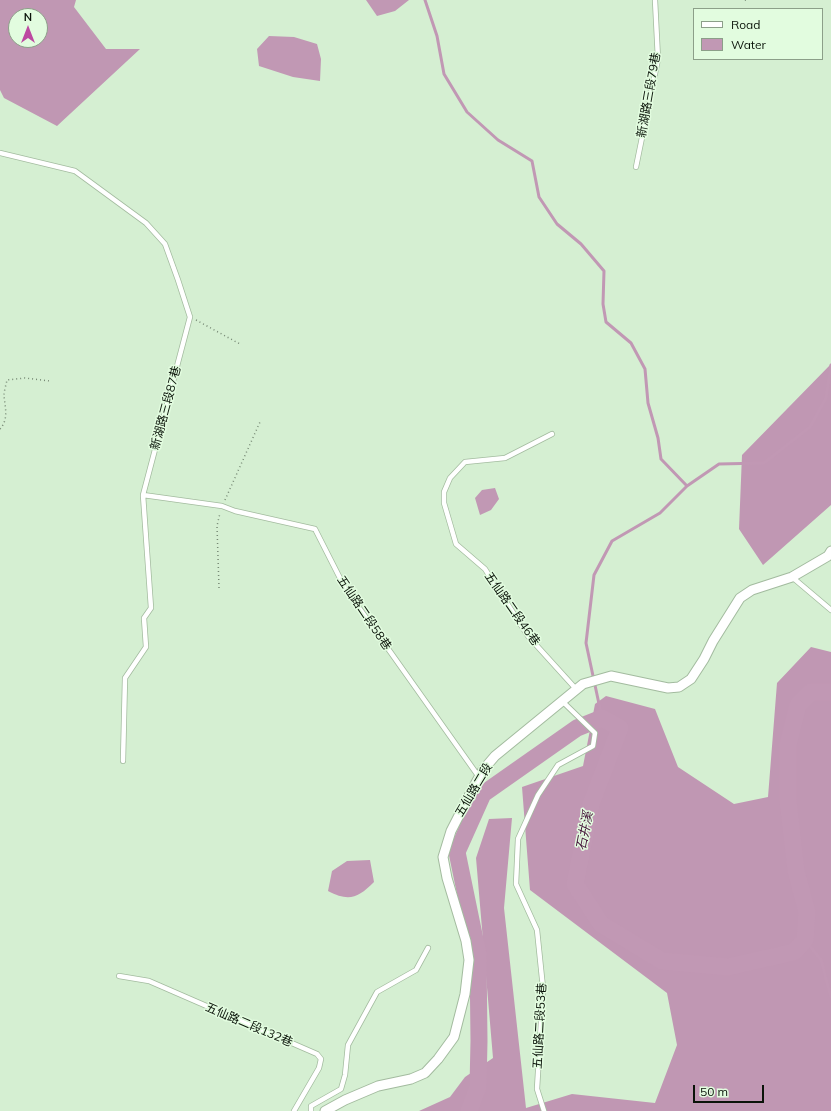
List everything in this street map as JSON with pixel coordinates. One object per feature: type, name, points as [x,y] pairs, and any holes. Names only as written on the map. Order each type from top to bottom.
[{"type":"street","name":"五仙路二段","points":[[325,1111],[378,1086],[411,1079],[425,1072],[438,1059],[454,1037],[465,994],[469,960],[466,941],[447,878],[443,857],[451,831],[479,777],[495,756],[580,686],[611,676],[668,688],[679,687],[691,679],[740,598],[752,590],[792,577],[830,554]]},
{"type":"lane","name":"新湖路三段79巷","points":[[636,167],[658,59],[655,0]]},
{"type":"lane","points":[[0,153],[75,172],[146,223],[165,244],[190,317]]},
{"type":"lane","name":"新湖路三段87巷","points":[[123,761],[126,678],[146,647],[144,618],[150,608],[143,495],[190,317]]},
{"type":"lane","name":"五仙路二段46巷","points":[[552,434],[506,458],[465,462],[450,478],[444,492],[444,503],[456,544],[485,570],[528,636],[580,686]]},
{"type":"lane","name":"五仙路二段58巷","points":[[143,495],[222,506],[236,511],[315,529],[345,588],[479,777]]},
{"type":"lane","points":[[792,577],[831,610]]},
{"type":"lane","name":"五仙路二段53巷","points":[[544,1111],[537,1089],[544,988],[537,930],[516,884],[518,839],[538,795],[558,765],[593,746],[595,733],[562,702]]},
{"type":"lane","points":[[311,1111],[311,1106],[341,1089],[345,1075],[348,1045],[377,992],[416,970],[428,948]]},
{"type":"lane","name":"五仙路二段132巷","points":[[119,976],[149,981],[317,1054],[321,1059],[319,1068],[294,1111]]},
{"type":"path","points":[[190,317],[240,344]]},
{"type":"path","points":[[0,429],[5,424],[6,409],[4,394],[7,380],[25,378],[50,381]]},
{"type":"path","points":[[219,588],[217,526],[222,506],[260,422]]},
{"type":"shaded area","points":[[0,0],[76,0],[74,7],[106,49],[140,49],[57,126],[4,98],[0,90]]},
{"type":"shaded area","points":[[831,364],[831,505],[763,565],[739,529],[742,455]]},
{"type":"shaded area","points":[[811,647],[831,652],[831,1111],[419,1111],[450,1097],[465,1077],[493,1058],[476,858],[489,819],[512,818],[504,908],[526,1108],[572,1094],[655,1103],[677,1045],[667,993],[530,890],[522,787],[583,766],[595,704],[606,696],[655,709],[678,767],[734,804],[768,797],[777,683]]},
{"type":"water","points":[[366,0],[409,0],[395,11],[377,16]]},
{"type":"water","points":[[269,36],[294,37],[317,44],[321,59],[320,81],[293,77],[259,66],[257,49]]},
{"type":"water","points":[[495,488],[499,499],[491,510],[480,515],[475,498],[482,490]]},
{"type":"water","points":[[370,860],[374,882],[363,892],[353,897],[348,897],[328,891],[332,871],[347,861]]},
{"type":"waterway","points":[[425,0],[437,36],[444,74],[467,112],[498,140],[532,161],[539,197],[557,224],[581,244],[604,271],[603,304],[606,322],[631,343],[645,369],[648,403],[658,438],[661,459],[687,486]]},
{"type":"waterway","points":[[602,718],[586,643],[594,575],[612,541],[660,513],[687,486],[719,464],[764,463],[810,427],[826,398],[831,365]]},
{"type":"waterway","name":"石井溪","points":[[469,1111],[478,1087],[478,954],[457,852],[483,794],[577,728],[602,718],[620,728],[591,804],[575,884],[601,924],[662,961],[728,967],[794,952],[805,940],[807,912],[796,871],[788,800],[788,745],[798,705],[811,692],[831,692]]},
{"type":"waterway","points":[[805,940],[821,960],[831,997]]}]
